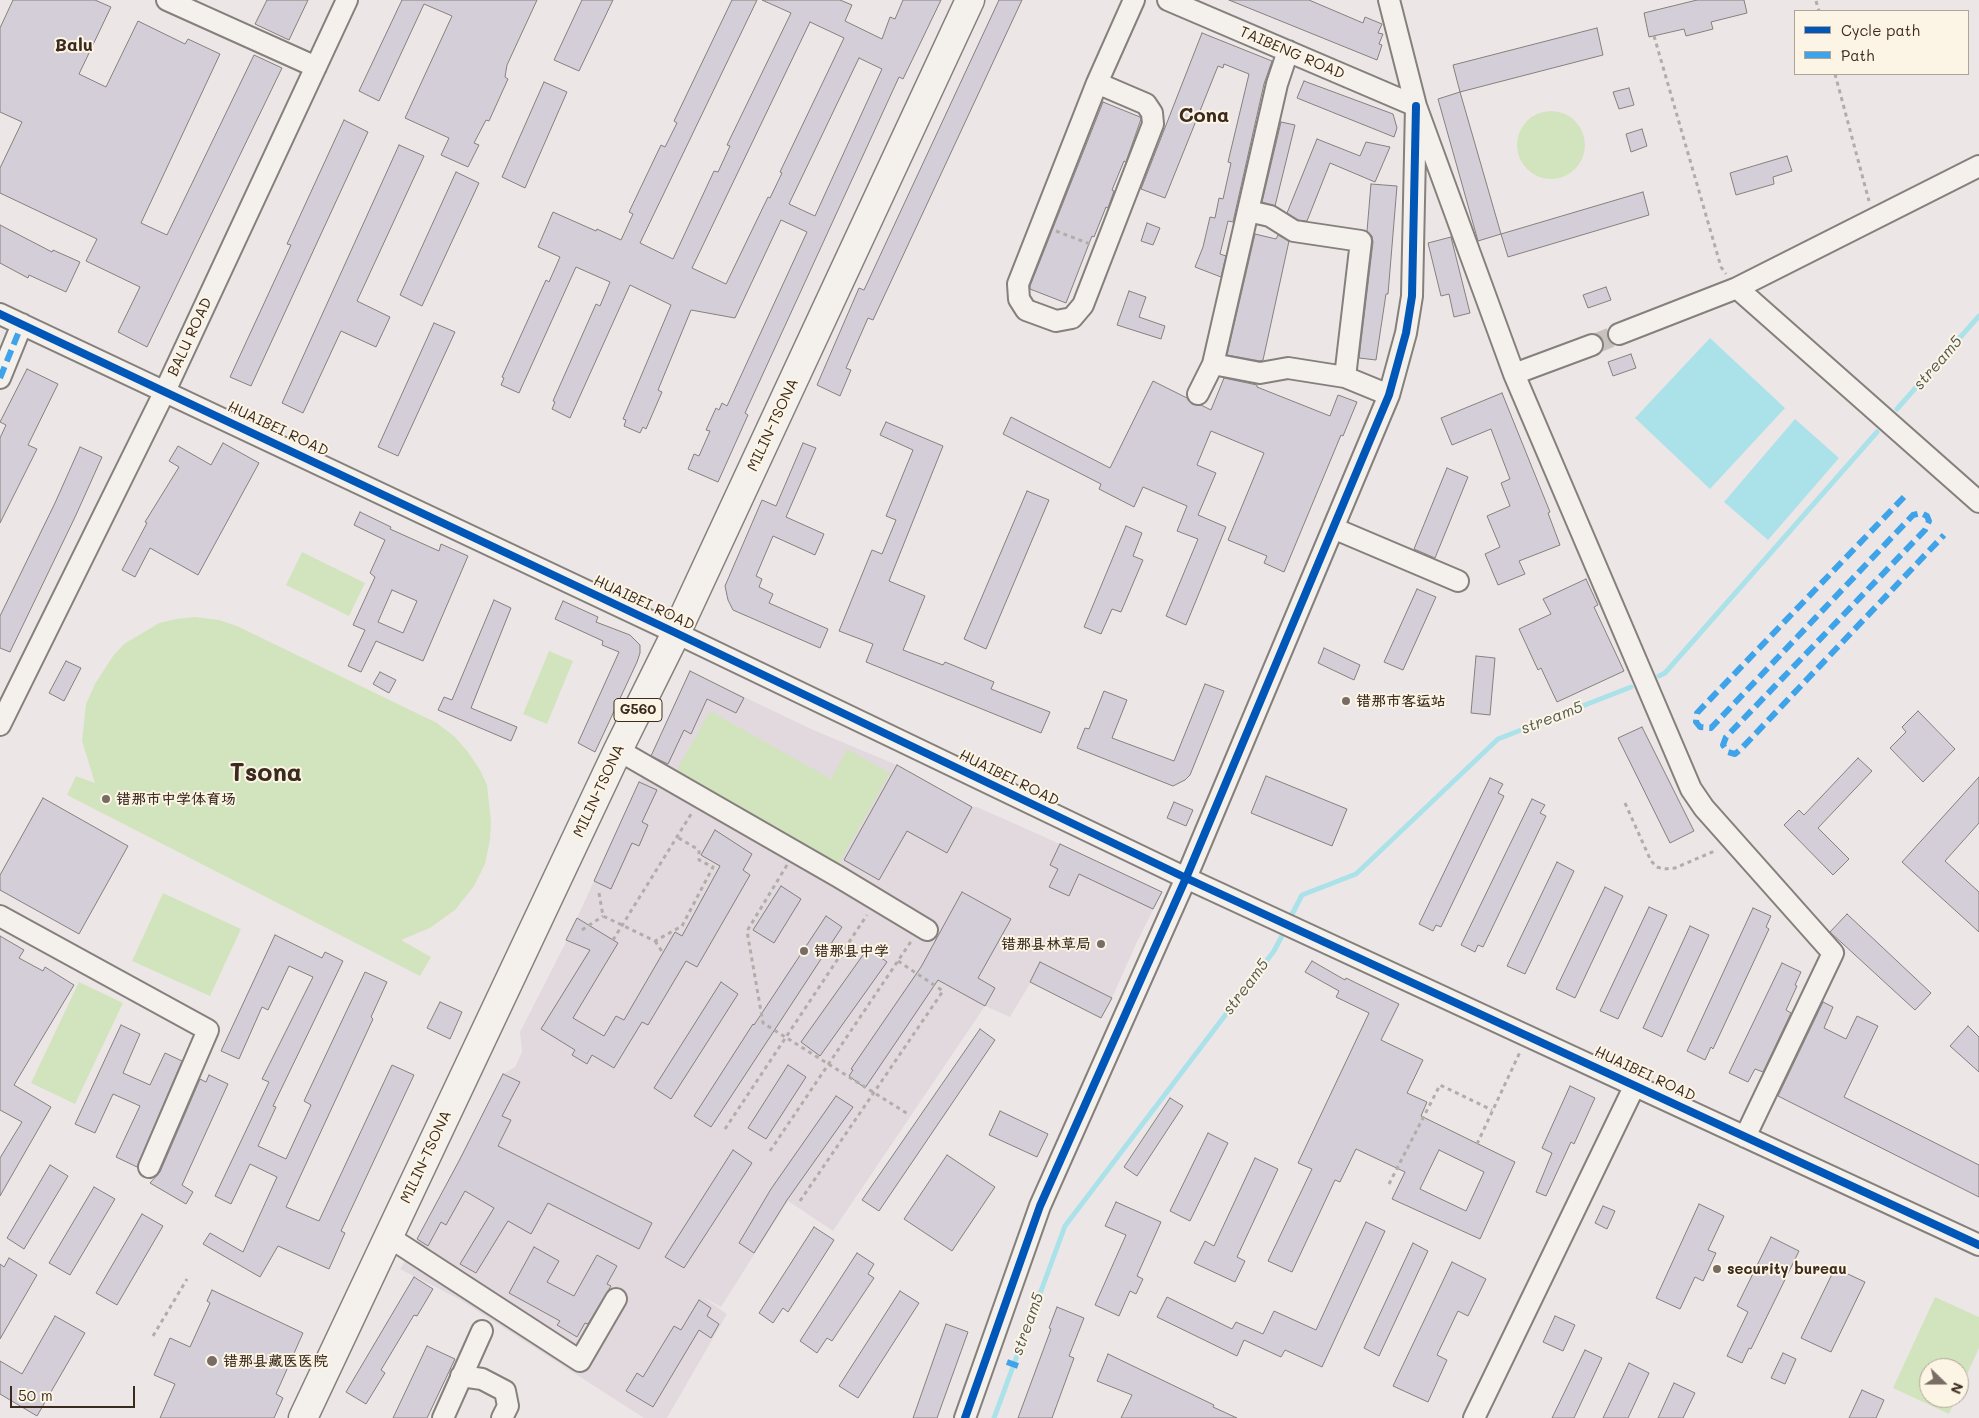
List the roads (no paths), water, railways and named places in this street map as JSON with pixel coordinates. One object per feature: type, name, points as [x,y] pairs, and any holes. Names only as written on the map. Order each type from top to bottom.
[{"type":"highway","name":"MILIN-TSONA","points":[[304,1418],[618,750],[676,633],[970,0]]},
{"type":"street","points":[[167,0],[316,67]]},
{"type":"street","name":"BALU ROAD","points":[[0,725],[164,391],[348,0]]},
{"type":"street","points":[[1097,83],[1146,104],[1153,118],[1151,130],[1082,305],[1072,318],[1056,321],[1026,310],[1019,299],[1018,284],[1097,83],[1134,0]]},
{"type":"street","points":[[1389,0],[1416,106],[1514,374],[1691,789],[1704,808],[1833,953],[1745,1137]]},
{"type":"street","name":"TAIBENG ROAD","points":[[1181,3],[1416,106]]},
{"type":"street","points":[[1198,394],[1213,364],[1277,84],[1288,51]]},
{"type":"street","points":[[965,1418],[1040,1206],[1186,878],[1389,395],[1406,333],[1412,296],[1416,106]]},
{"type":"street","points":[[1619,334],[1737,288],[1979,166]]},
{"type":"street","points":[[1248,211],[1270,216],[1294,231],[1361,241],[1345,377]]},
{"type":"street","points":[[1737,288],[1979,502]]},
{"type":"street","name":"HUAIBEI ROAD","points":[[0,314],[676,633],[1186,878],[1979,1245]]},
{"type":"street","points":[[0,378],[22,324]]},
{"type":"street","points":[[1514,374],[1592,345]]},
{"type":"street","points":[[1213,364],[1260,373],[1288,368],[1345,377],[1389,395]]},
{"type":"street","points":[[1333,528],[1458,581]]},
{"type":"street","points":[[618,750],[924,928]]},
{"type":"street","points":[[0,916],[208,1030],[149,1167]]},
{"type":"street","points":[[1474,1418],[1635,1085]]},
{"type":"street","points":[[389,1237],[580,1361],[616,1299]]},
{"type":"street","points":[[443,1418],[482,1331]]},
{"type":"street","points":[[462,1376],[482,1379],[505,1391],[508,1406],[502,1418]]},
{"type":"water","points":[[1710,338],[1785,408],[1710,489],[1635,418]]},
{"type":"water","points":[[1795,419],[1839,458],[1768,540],[1724,502]]},
{"type":"waterway","name":"stream5","points":[[1897,409],[1979,316]]},
{"type":"waterway","name":"stream5","points":[[1659,676],[1665,673],[1877,432]]},
{"type":"waterway","name":"stream5","points":[[1288,922],[1302,895],[1356,874],[1498,739],[1631,687]]},
{"type":"waterway","name":"stream5","points":[[994,1418],[1065,1226],[1274,951],[1285,930]]},
{"type":"tunnel","points":[[1592,345],[1619,334]]},
{"type":"place","name":"错那市客运站","points":[[1346,701]]},
{"type":"place","name":"错那市中学体育场","points":[[106,799]]},
{"type":"place","name":"错那县林草局","points":[[1101,944]]},
{"type":"place","name":"错那县中学","points":[[804,951]]},
{"type":"place","name":"security bureau","points":[[1717,1269]]},
{"type":"place","name":"错那县藏医医院","points":[[212,1361]]},
{"type":"district","name":"Balu","points":[[74,45]]},
{"type":"district","name":"Cona","points":[[1204,116]]},
{"type":"district","name":"Tsona","points":[[266,773]]}]
